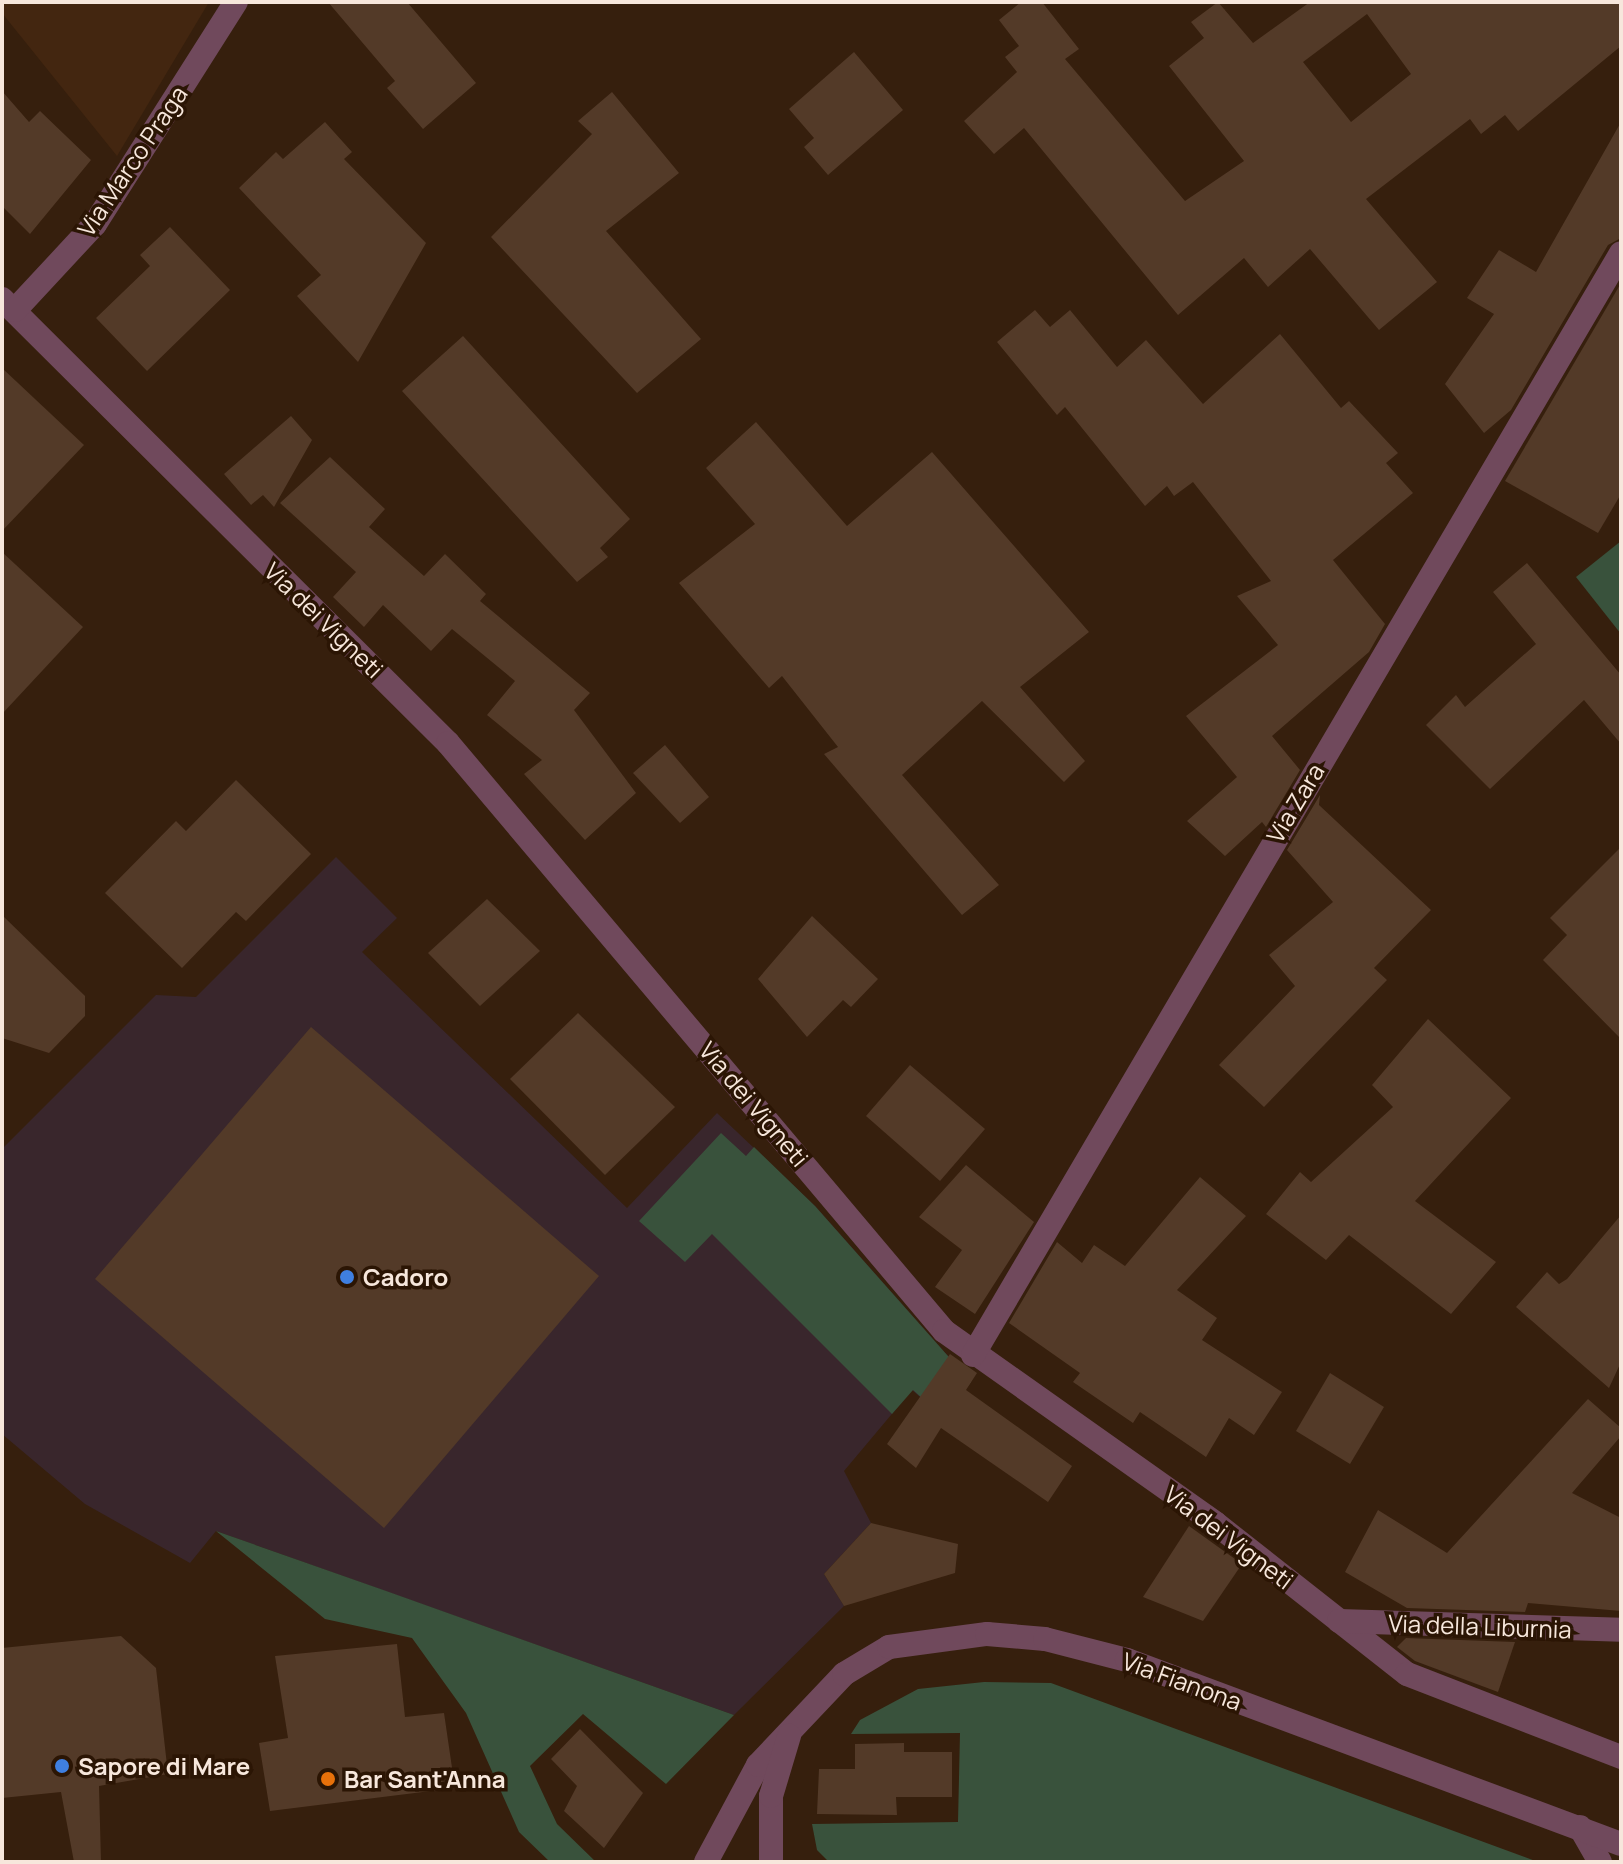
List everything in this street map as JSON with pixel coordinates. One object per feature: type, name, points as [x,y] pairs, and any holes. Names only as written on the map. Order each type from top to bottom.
[{"type":"street","name":"Via Marco Praga","points":[[8,305],[95,224],[236,2]]},
{"type":"street","name":"Via Zara","points":[[973,1355],[1621,253]]},
{"type":"street","name":"Via dei Vigneti","points":[[8,305],[457,752],[944,1331],[973,1355],[1215,1523],[1407,1674],[1447,1695],[1621,1757]]},
{"type":"street","name":"Via della Liburnia","points":[[1339,1621],[1621,1630]]},
{"type":"street","name":"Via Fianona","points":[[706,1862],[738,1796],[793,1722],[844,1674],[889,1647],[932,1636],[1045,1639],[1127,1660],[1621,1844]]},
{"type":"street","points":[[771,1862],[771,1796],[793,1722]]},
{"type":"street","points":[[1580,1827],[1600,1862]]},
{"type":"shaded area","points":[[2,2],[209,2],[117,156],[2,13]]},
{"type":"shaded area","points":[[336,857],[397,918],[362,952],[627,1208],[717,1113],[815,1206],[971,1382],[943,1417],[912,1390],[844,1471],[871,1523],[824,1574],[844,1606],[734,1715],[216,1531],[190,1563],[85,1504],[2,1434],[2,1149],[156,995],[196,997]]},
{"type":"green space","points":[[1621,541],[1621,634],[1576,577]]},
{"type":"green space","points":[[721,1133],[746,1156],[754,1147],[815,1206],[971,1382],[943,1417],[913,1390],[892,1414],[712,1234],[685,1262],[639,1221]]},
{"type":"green space","points":[[216,1531],[734,1715],[666,1784],[583,1714],[530,1766],[557,1824],[596,1862],[550,1862],[519,1832],[466,1713],[412,1638],[325,1619]]},
{"type":"green space","points":[[984,1682],[1051,1683],[1538,1862],[829,1862],[817,1850],[812,1824],[958,1822],[960,1733],[851,1734],[860,1720],[918,1689]]},
{"type":"building","points":[[328,2],[407,2],[476,83],[423,129],[387,88],[395,81]]},
{"type":"building","points":[[1021,2],[1042,2],[1079,49],[1065,59],[1185,201],[1244,161],[1169,66],[1204,38],[1191,22],[1218,2],[1253,43],[1310,2],[1621,2],[1621,46],[1518,131],[1505,115],[1481,134],[1470,119],[1366,199],[1437,282],[1379,330],[1310,249],[1268,287],[1244,258],[1178,315],[1024,128],[994,154],[964,121],[1017,72],[1005,57],[1019,46],[999,20]],"holes":[[[1367,14],[1411,74],[1351,122],[1303,62]]]},
{"type":"building","points":[[854,52],[903,110],[828,175],[804,147],[814,138],[789,109]]},
{"type":"building","points":[[2,91],[29,122],[40,111],[91,160],[30,234],[2,206]]},
{"type":"building","points":[[612,92],[679,173],[606,231],[701,339],[637,393],[491,237],[592,134],[578,121]]},
{"type":"building","points":[[325,122],[352,152],[344,159],[426,243],[358,362],[297,296],[321,275],[239,188],[276,152],[283,159]]},
{"type":"building","points":[[1621,122],[1621,238],[1608,245],[1511,410],[1484,433],[1445,384],[1494,314],[1467,298],[1499,250],[1536,272]]},
{"type":"building","points":[[170,227],[230,290],[147,371],[96,318],[150,266],[140,255]]},
{"type":"building","points":[[1621,283],[1621,494],[1598,533],[1505,481]]},
{"type":"building","points":[[1035,310],[1050,327],[1070,310],[1117,367],[1146,340],[1203,404],[1280,334],[1341,408],[1349,401],[1398,453],[1386,463],[1413,493],[1333,560],[1385,624],[1369,652],[1272,736],[1300,770],[1266,827],[1262,822],[1225,856],[1187,821],[1237,777],[1186,716],[1278,645],[1237,596],[1271,581],[1193,482],[1174,496],[1167,486],[1145,506],[1065,407],[1057,415],[997,342]]},
{"type":"building","points":[[463,336],[630,519],[600,548],[608,557],[577,582],[402,391]]},
{"type":"building","points":[[2,368],[84,445],[2,531]]},
{"type":"building","points":[[291,416],[312,440],[274,507],[263,495],[251,505],[224,474]]},
{"type":"building","points":[[756,422],[847,526],[932,452],[1089,632],[1020,687],[1085,761],[1064,782],[982,701],[902,775],[999,885],[962,915],[824,754],[838,747],[782,676],[769,688],[679,583],[755,524],[706,468]]},
{"type":"building","points":[[330,457],[385,509],[369,527],[424,576],[445,554],[486,594],[480,601],[590,693],[574,710],[636,793],[585,840],[524,774],[542,760],[487,715],[515,681],[452,629],[431,651],[383,605],[364,627],[333,597],[356,572],[280,503]]},
{"type":"building","points":[[2,552],[83,627],[2,714]]},
{"type":"building","points":[[1527,563],[1621,675],[1621,744],[1584,700],[1490,789],[1426,725],[1456,695],[1465,707],[1536,644],[1493,592]]},
{"type":"building","points":[[665,745],[709,797],[680,823],[633,773]]},
{"type":"building","points":[[236,780],[311,854],[246,921],[236,912],[182,968],[105,893],[176,821],[186,831]]},
{"type":"building","points":[[1320,795],[1319,805],[1431,910],[1374,968],[1387,980],[1264,1107],[1219,1065],[1295,986],[1269,955],[1333,902],[1287,850]]},
{"type":"building","points":[[1621,847],[1621,1039],[1543,960],[1567,935],[1550,918]]},
{"type":"building","points":[[487,899],[540,951],[480,1006],[428,953]]},
{"type":"building","points":[[2,915],[85,996],[85,1016],[49,1053],[2,1038]]},
{"type":"building","points":[[812,916],[878,979],[851,1007],[843,1000],[807,1037],[758,979]]},
{"type":"building","points":[[578,1013],[675,1107],[605,1175],[510,1079]]},
{"type":"building","points":[[1428,1019],[1511,1098],[1415,1201],[1496,1262],[1451,1314],[1349,1235],[1326,1260],[1266,1214],[1300,1172],[1311,1182],[1393,1107],[1372,1085]]},
{"type":"building","name":"Cadoro","points":[[311,1027],[599,1276],[384,1528],[95,1279]]},
{"type":"building","points":[[910,1065],[985,1129],[940,1181],[866,1116]]},
{"type":"building","points":[[966,1165],[1034,1222],[975,1314],[935,1287],[962,1250],[919,1217]]},
{"type":"building","points":[[1200,1177],[1246,1216],[1177,1290],[1217,1318],[1202,1340],[1282,1392],[1254,1435],[1229,1418],[1206,1457],[1140,1412],[1133,1423],[1073,1382],[1080,1373],[1009,1323],[1057,1242],[1082,1263],[1094,1245],[1125,1266]]},
{"type":"building","points":[[1621,1215],[1621,1362],[1609,1388],[1516,1307],[1547,1272],[1559,1284],[1567,1279]]},
{"type":"building","points":[[950,1354],[977,1373],[966,1390],[1072,1466],[1048,1502],[941,1428],[916,1468],[887,1444]]},
{"type":"building","points":[[1330,1373],[1384,1407],[1350,1464],[1296,1431]]},
{"type":"building","points":[[1588,1399],[1621,1428],[1621,1436],[1572,1493],[1621,1518],[1621,1611],[1528,1603],[1525,1612],[1407,1608],[1345,1572],[1378,1510],[1447,1553]]},
{"type":"building","points":[[871,1523],[958,1544],[955,1573],[844,1606],[824,1574]]},
{"type":"building","points":[[1189,1526],[1242,1564],[1203,1621],[1143,1597]]},
{"type":"building","points":[[121,1636],[156,1668],[168,1774],[99,1786],[101,1862],[74,1862],[61,1792],[2,1798],[2,1648]]},
{"type":"building","points":[[1406,1638],[1515,1642],[1498,1692],[1415,1661],[1397,1647]]},
{"type":"building","points":[[397,1644],[405,1717],[444,1713],[455,1788],[270,1811],[259,1743],[288,1738],[275,1656]]},
{"type":"building","points":[[580,1729],[643,1793],[604,1848],[564,1811],[577,1786],[551,1759]]},
{"type":"building","points":[[904,1743],[904,1752],[952,1752],[952,1797],[896,1797],[897,1815],[817,1814],[819,1769],[855,1769],[855,1744]]},
{"type":"place","name":"Cadoro","points":[[347,1277]]},
{"type":"place","name":"Sapore di Mare","points":[[62,1766]]},
{"type":"place","name":"Bar Sant'Anna","points":[[328,1779]]}]
